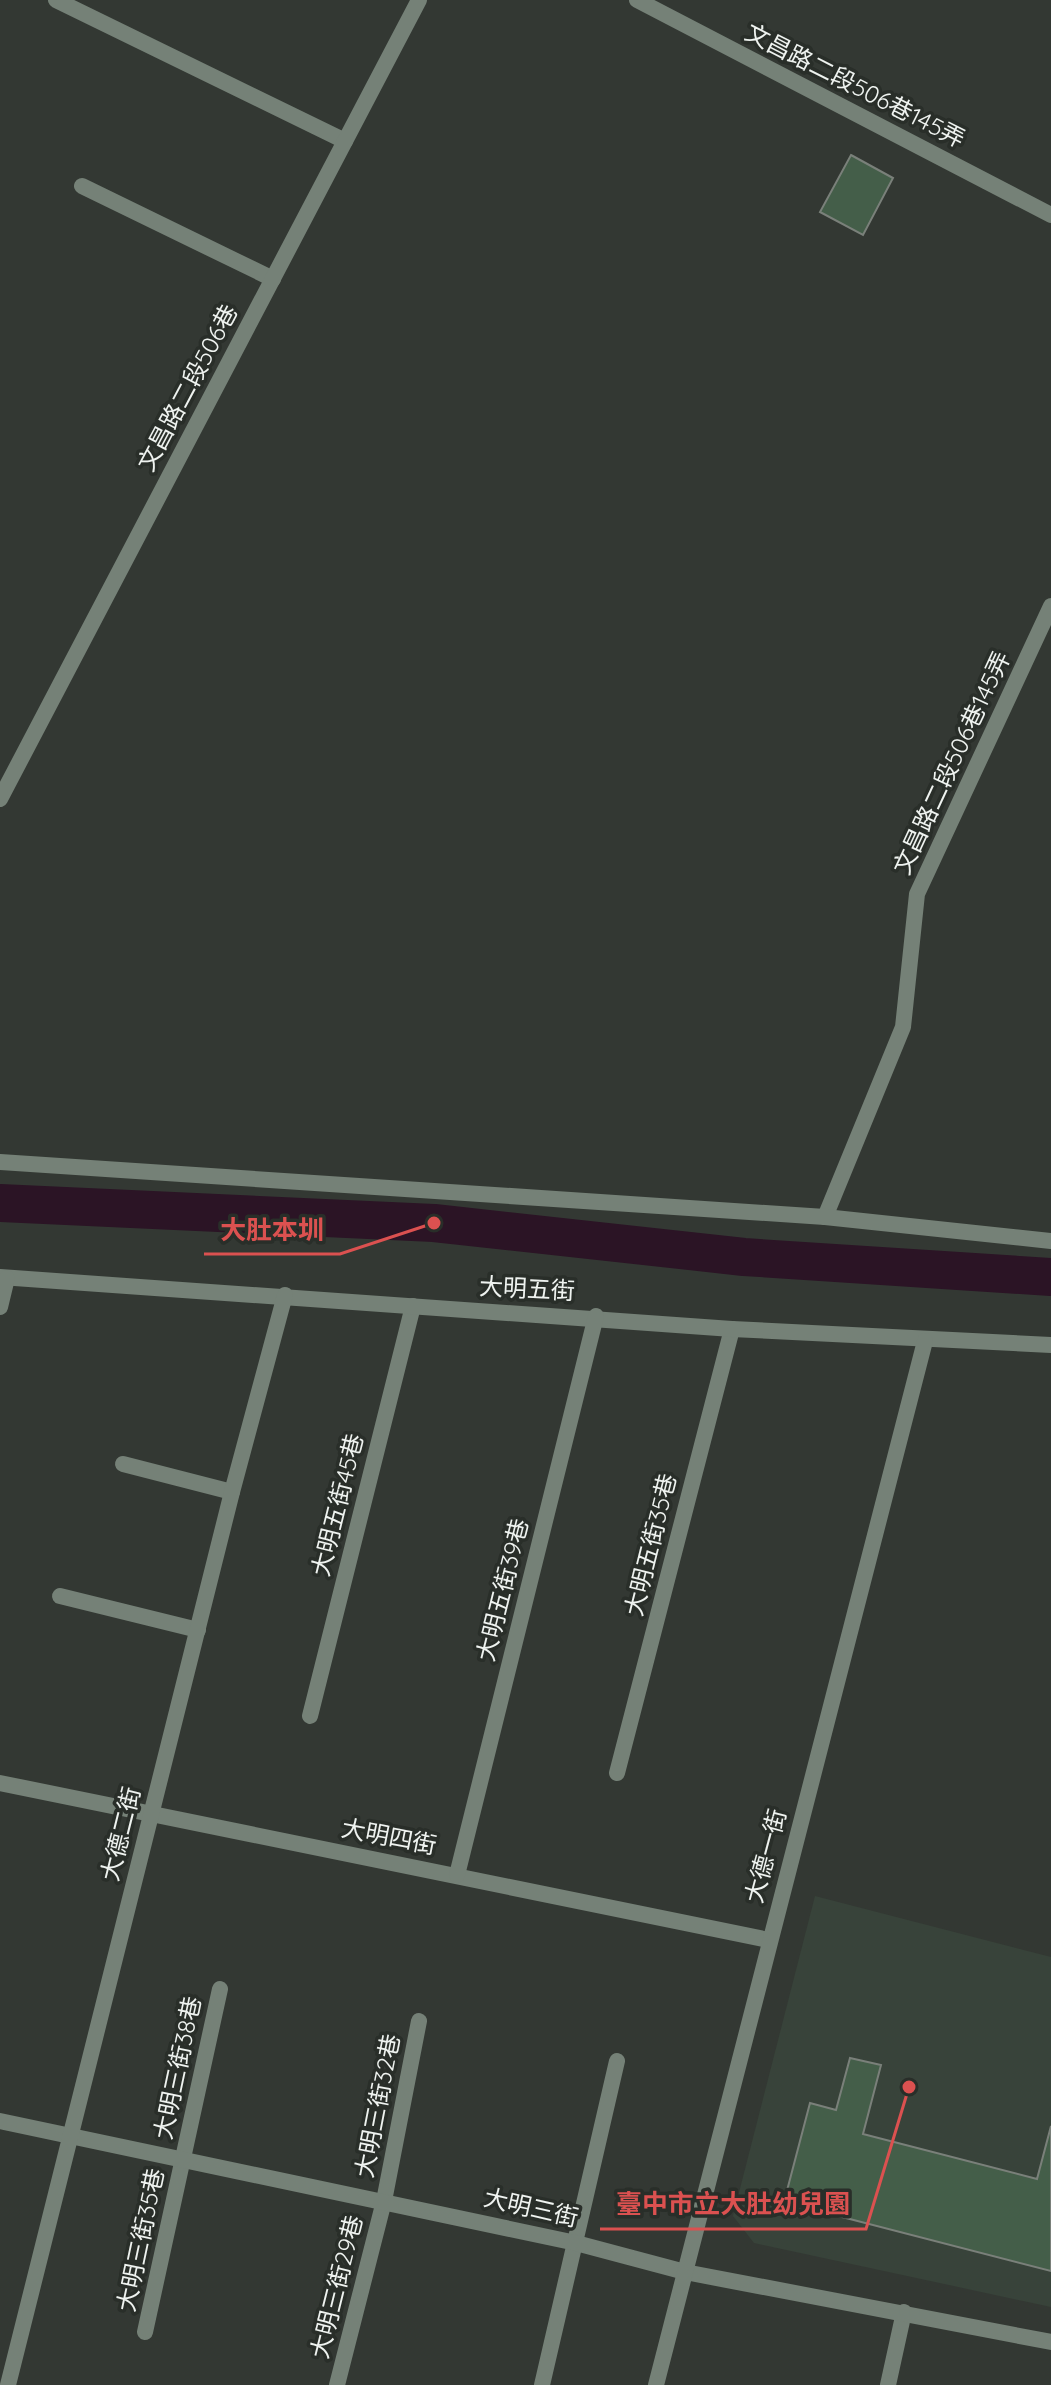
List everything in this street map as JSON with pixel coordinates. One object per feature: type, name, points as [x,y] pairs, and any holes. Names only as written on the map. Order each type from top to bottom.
[{"type":"street","points":[[56,0],[345,141]]},
{"type":"street","name":"文昌路二段506巷","points":[[0,799],[419,0]]},
{"type":"street","name":"文昌路二段506巷145弄","points":[[637,0],[1051,215]]},
{"type":"street","points":[[82,186],[273,279]]},
{"type":"street","name":"文昌路二段506巷145弄","points":[[825,1217],[903,1027],[917,894],[1051,606]]},
{"type":"street","points":[[0,1162],[825,1217],[1051,1241]]},
{"type":"street","points":[[0,1307],[4,1278]]},
{"type":"street","name":"大明五街","points":[[4,1278],[596,1316],[732,1329],[1051,1345]]},
{"type":"street","name":"大德二街","points":[[8,2385],[232,1492],[285,1295]]},
{"type":"street","name":"大明五街45巷","points":[[310,1716],[413,1306]]},
{"type":"street","name":"大明五街39巷","points":[[457,1875],[596,1316]]},
{"type":"street","name":"大明五街35巷","points":[[617,1773],[732,1329]]},
{"type":"street","name":"大德一街","points":[[656,2385],[925,1341]]},
{"type":"street","points":[[123,1464],[232,1492]]},
{"type":"street","points":[[60,1596],[198,1630]]},
{"type":"street","name":"大明四街","points":[[0,1783],[769,1940]]},
{"type":"street","name":"大明三街38巷","points":[[183,2157],[220,1989]]},
{"type":"street","name":"大明三街32巷","points":[[384,2201],[419,2021]]},
{"type":"street","points":[[542,2385],[617,2061]]},
{"type":"street","name":"大明三街","points":[[0,2121],[183,2157],[576,2243],[685,2272],[1051,2342]]},
{"type":"street","name":"大明三街35巷","points":[[145,2332],[183,2157]]},
{"type":"street","name":"大明三街29巷","points":[[337,2385],[384,2201]]},
{"type":"street","points":[[888,2385],[904,2312]]},
{"type":"shaded area","points":[[815,1896],[1051,1957],[1051,2307],[754,2243],[733,2216]]},
{"type":"building","points":[[851,155],[893,178],[863,235],[820,212]]},
{"type":"building","points":[[850,2058],[881,2065],[863,2134],[1037,2179],[1051,2126],[1051,2271],[784,2202],[810,2103],[836,2110]]},
{"type":"waterway","points":[[0,1203],[434,1223],[744,1257],[1051,1277]]},
{"type":"place","name":"大肚本圳","points":[[434,1223]]},
{"type":"place","name":"臺中市立大肚幼兒園","points":[[909,2087]]}]
